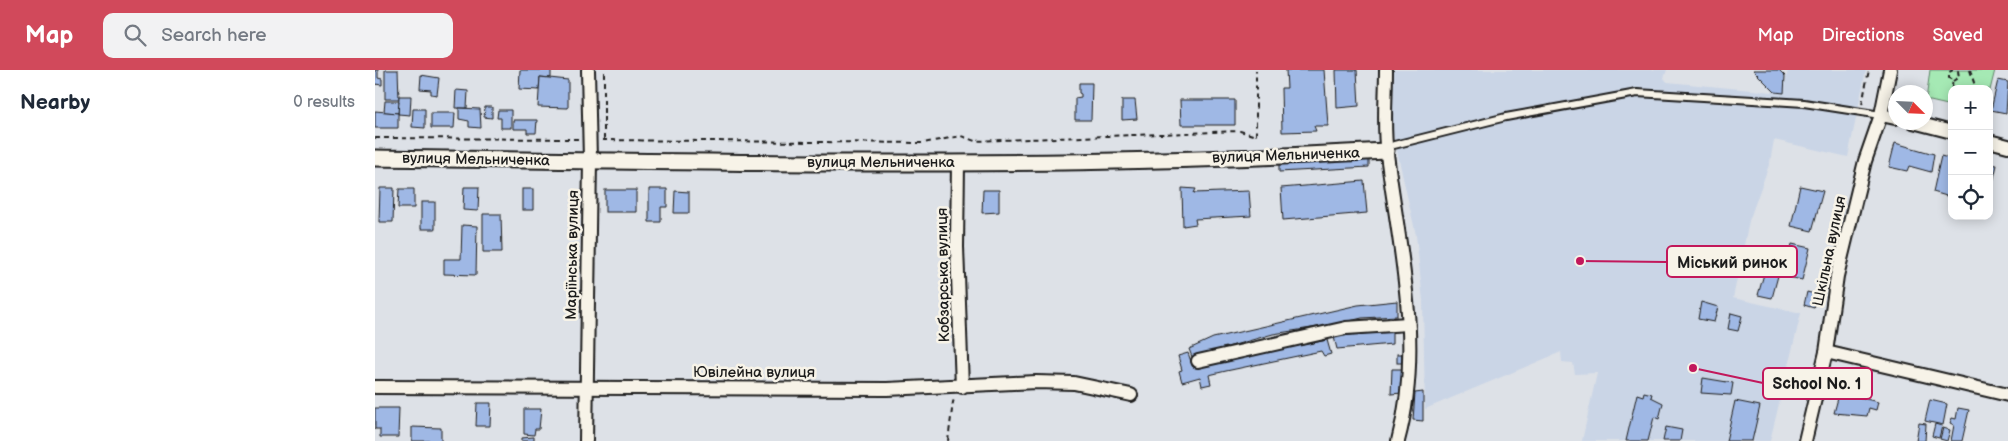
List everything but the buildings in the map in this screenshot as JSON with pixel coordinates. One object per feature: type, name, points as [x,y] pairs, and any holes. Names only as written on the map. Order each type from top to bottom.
[{"type":"street","name":"Маріїнська вулиця","points":[[586,441],[590,160],[588,70]]},
{"type":"street","points":[[1385,70],[1390,148],[1407,286],[1410,375],[1405,418],[1398,441]]},
{"type":"street","name":"Шкільна вулиця","points":[[1805,441],[1826,352],[1837,276],[1865,161],[1881,115],[1891,70]]},
{"type":"street","points":[[1881,115],[1888,116]]},
{"type":"street","points":[[1933,127],[1948,131]]},
{"type":"street","points":[[1993,142],[2008,146]]},
{"type":"street","name":"вулиця Мельниченка","points":[[375,158],[815,163],[958,162],[1131,160],[1390,148]]},
{"type":"street","name":"Кобзарська вулиця","points":[[958,162],[957,247],[962,387]]},
{"type":"street","points":[[1198,361],[1346,328],[1408,324]]},
{"type":"street","points":[[1826,352],[2008,395]]},
{"type":"street","name":"Ювілейна вулиця","points":[[375,387],[887,389],[962,387],[1036,382],[1074,383],[1131,395]]},
{"type":"lane","points":[[1390,148],[1506,117],[1637,93],[1804,103],[1881,115]]},
{"type":"path","points":[[604,70],[604,140]]},
{"type":"path","points":[[375,138],[923,143],[961,136],[975,141],[1240,131],[1256,136],[1256,70]]},
{"type":"path","points":[[1861,112],[1869,70]]},
{"type":"path","points":[[1971,70],[1976,85]]},
{"type":"path","points":[[1952,85],[1953,81],[1959,77],[1958,71],[1949,72],[1949,78],[1953,81]]},
{"type":"path","points":[[948,441],[953,402],[962,387]]},
{"type":"shaded area","points":[[1394,70],[1667,70],[1664,78],[1667,82],[1783,93],[1788,70],[1866,70],[1848,157],[1774,140],[1770,162],[1749,221],[1733,298],[1801,313],[1770,441],[1582,441],[1597,373],[1575,374],[1573,363],[1562,362],[1561,352],[1425,409],[1423,301],[1416,235],[1392,129]]},
{"type":"green space","points":[[1930,70],[1995,70],[1991,85],[1948,85],[1948,105],[1933,102],[1933,85],[1928,85]]},
{"type":"place","name":"Міський ринок","points":[[1580,261]]},
{"type":"place","name":"School No. 1","points":[[1693,368]]}]
